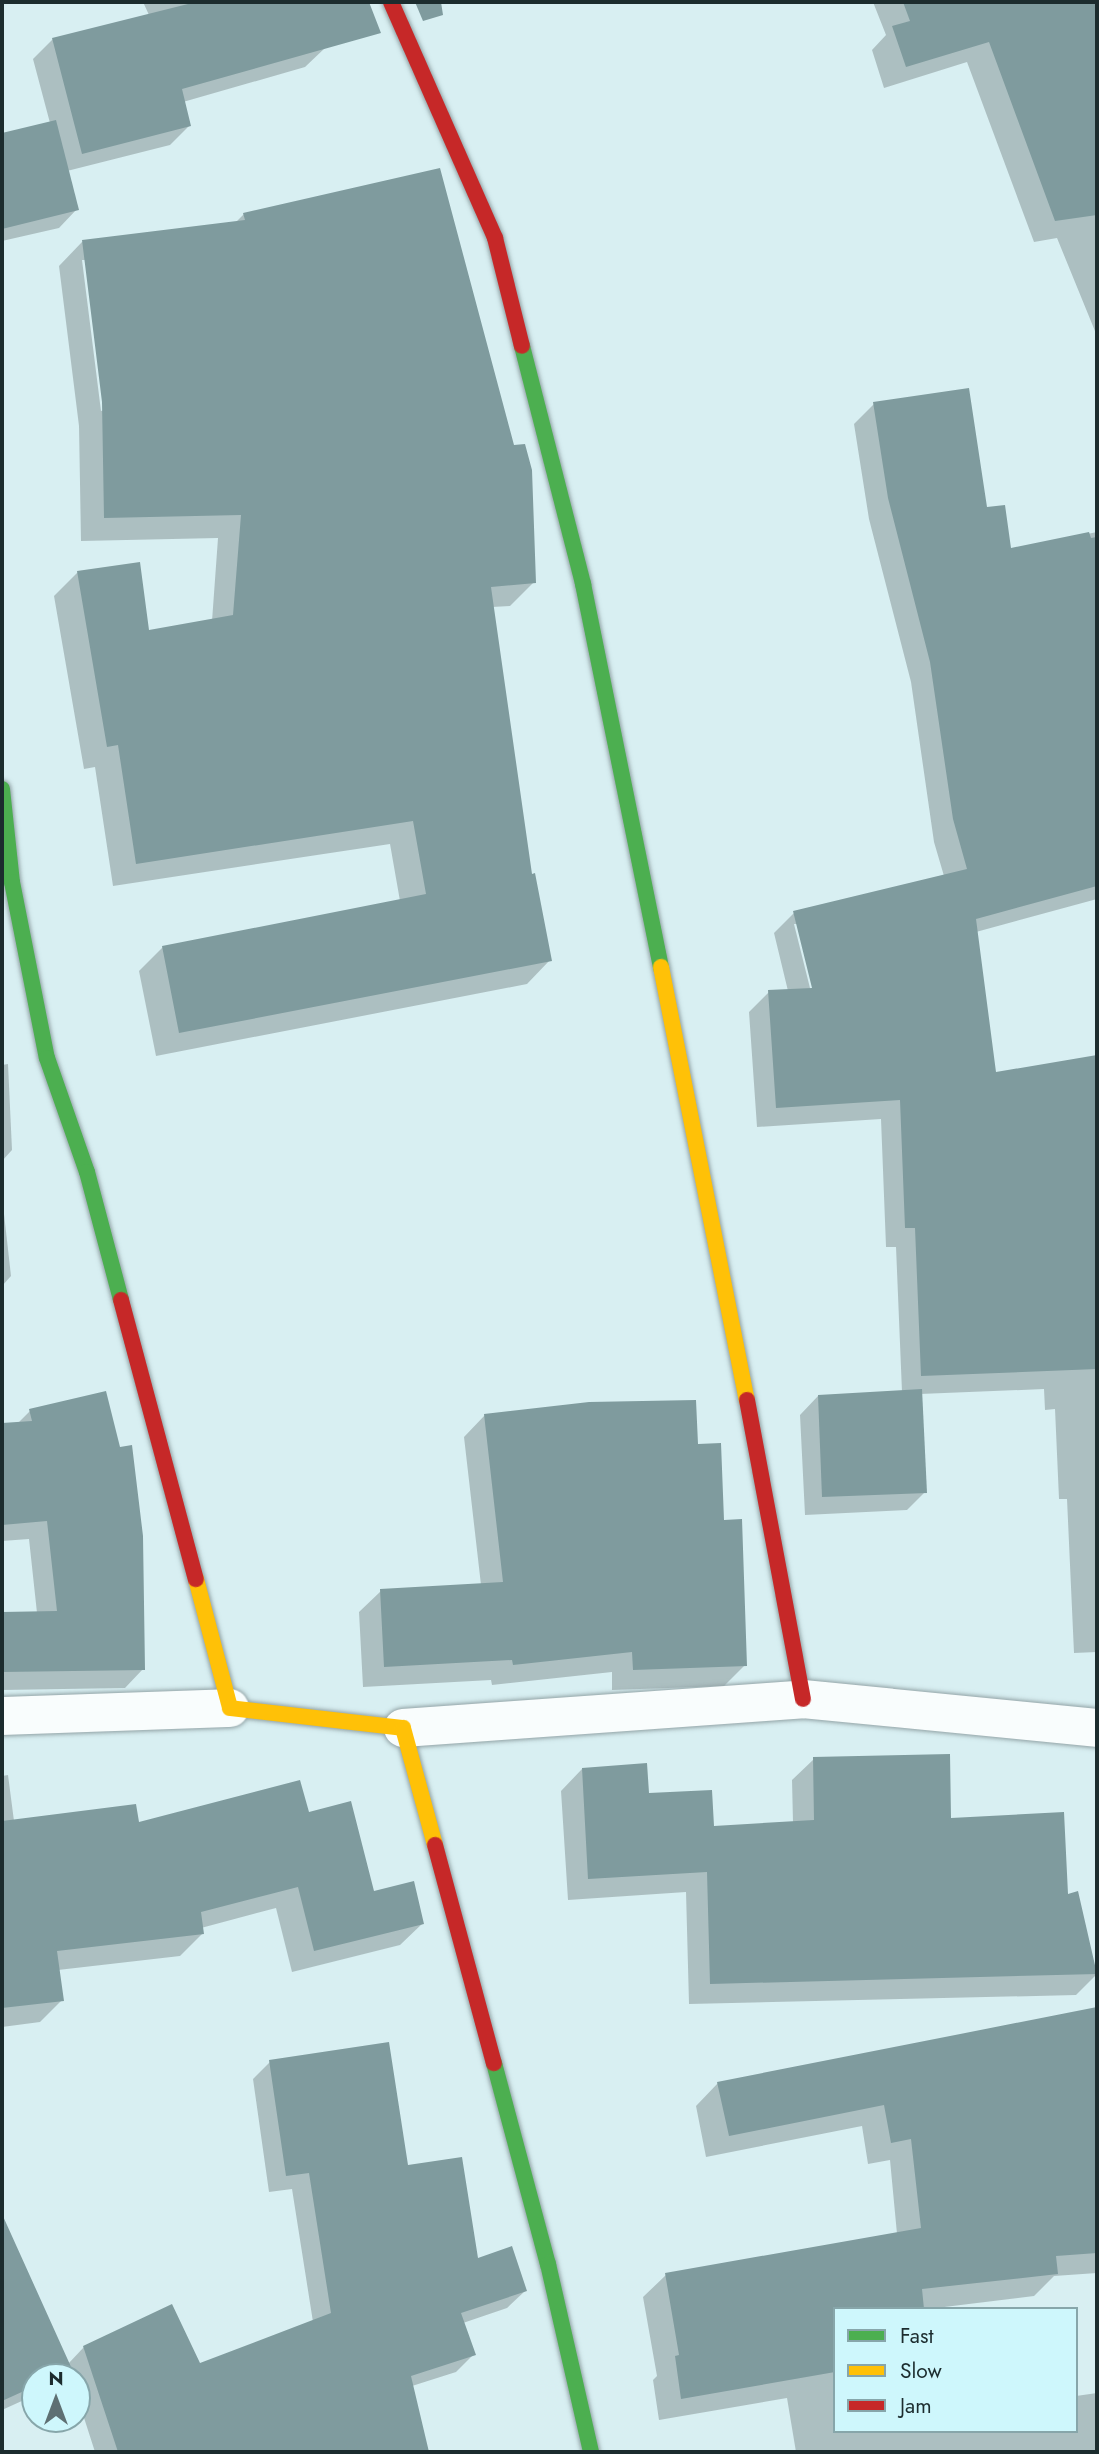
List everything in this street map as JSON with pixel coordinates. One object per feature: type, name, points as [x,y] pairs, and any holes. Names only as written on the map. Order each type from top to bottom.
[{"type":"street","points":[[391,2],[495,238],[583,584],[728,1296],[803,1699]]},
{"type":"street","points":[[2,789],[12,882],[47,1058],[87,1172],[230,1708]]},
{"type":"street","points":[[2,1716],[230,1708],[403,1728],[803,1699],[1097,1728]]},
{"type":"street","points":[[403,1728],[548,2263],[591,2452]]},
{"type":"building","points":[[196,2],[369,2],[381,33],[182,89],[191,126],[82,154],[52,38]]},
{"type":"building","points":[[415,2],[441,2],[443,15],[423,21]]},
{"type":"building","points":[[903,2],[1097,2],[1097,215],[1055,221],[989,42],[906,67],[892,26],[910,21]]},
{"type":"building","points":[[56,120],[79,210],[2,229],[2,133]]},
{"type":"building","points":[[440,168],[514,445],[525,444],[532,470],[536,583],[491,587],[532,874],[535,873],[552,961],[179,1033],[162,946],[426,894],[413,821],[136,864],[118,745],[107,747],[77,571],[140,562],[149,630],[233,615],[241,515],[104,518],[102,402],[82,240],[245,220],[243,213]]},
{"type":"building","points":[[969,388],[987,507],[1005,505],[1011,548],[1089,532],[1091,538],[1097,537],[1097,886],[976,919],[996,1072],[1097,1055],[1097,1369],[921,1376],[915,1228],[905,1228],[900,1100],[776,1108],[768,990],[812,988],[793,911],[967,869],[953,819],[930,662],[888,498],[873,402]]},
{"type":"building","points":[[922,1389],[927,1493],[822,1497],[818,1395]]},
{"type":"building","points":[[106,1391],[120,1447],[132,1445],[143,1536],[145,1670],[2,1672],[2,1612],[57,1611],[47,1521],[2,1525],[2,1423],[32,1421],[29,1409]]},
{"type":"building","points":[[696,1400],[698,1444],[721,1443],[724,1520],[742,1519],[747,1666],[633,1670],[632,1652],[513,1665],[512,1660],[384,1667],[380,1589],[503,1582],[484,1414],[589,1402]]},
{"type":"building","points":[[950,1754],[951,1818],[1064,1812],[1068,1894],[1078,1891],[1097,1974],[710,1984],[707,1872],[588,1879],[582,1768],[647,1763],[649,1793],[712,1790],[714,1826],[814,1820],[813,1757]]},
{"type":"building","points":[[300,1780],[309,1812],[351,1801],[374,1891],[414,1881],[424,1924],[314,1951],[298,1887],[201,1912],[204,1934],[57,1951],[64,2001],[2,2008],[2,1821],[136,1804],[139,1822]]},
{"type":"building","points":[[1097,2007],[1097,2253],[1056,2256],[1058,2274],[922,2289],[924,2307],[833,2307],[833,2372],[681,2399],[675,2356],[679,2355],[665,2273],[921,2228],[911,2139],[891,2143],[884,2105],[729,2136],[717,2082]]},
{"type":"building","points":[[389,2042],[408,2165],[462,2157],[478,2258],[512,2246],[527,2291],[461,2313],[476,2355],[411,2376],[429,2452],[118,2452],[91,2363],[89,2363],[83,2346],[172,2304],[200,2363],[331,2313],[309,2173],[286,2176],[269,2060]]},
{"type":"building","points":[[2,2214],[69,2363],[21,2363],[21,2392],[2,2401]]},
{"type":"traffic: fast","points":[[522,346],[583,584],[661,967]]},
{"type":"traffic: fast","points":[[2,789],[12,882],[47,1058],[87,1172],[121,1300]]},
{"type":"traffic: fast","points":[[494,2063],[548,2264],[591,2452]]},
{"type":"traffic: slow","points":[[661,967],[747,1400]]},
{"type":"traffic: slow","points":[[196,1579],[230,1708],[403,1728],[435,1845]]},
{"type":"traffic: jam","points":[[391,2],[495,238],[522,346]]},
{"type":"traffic: jam","points":[[121,1300],[196,1579]]},
{"type":"traffic: jam","points":[[747,1400],[803,1699]]},
{"type":"traffic: jam","points":[[435,1845],[494,2063]]}]
